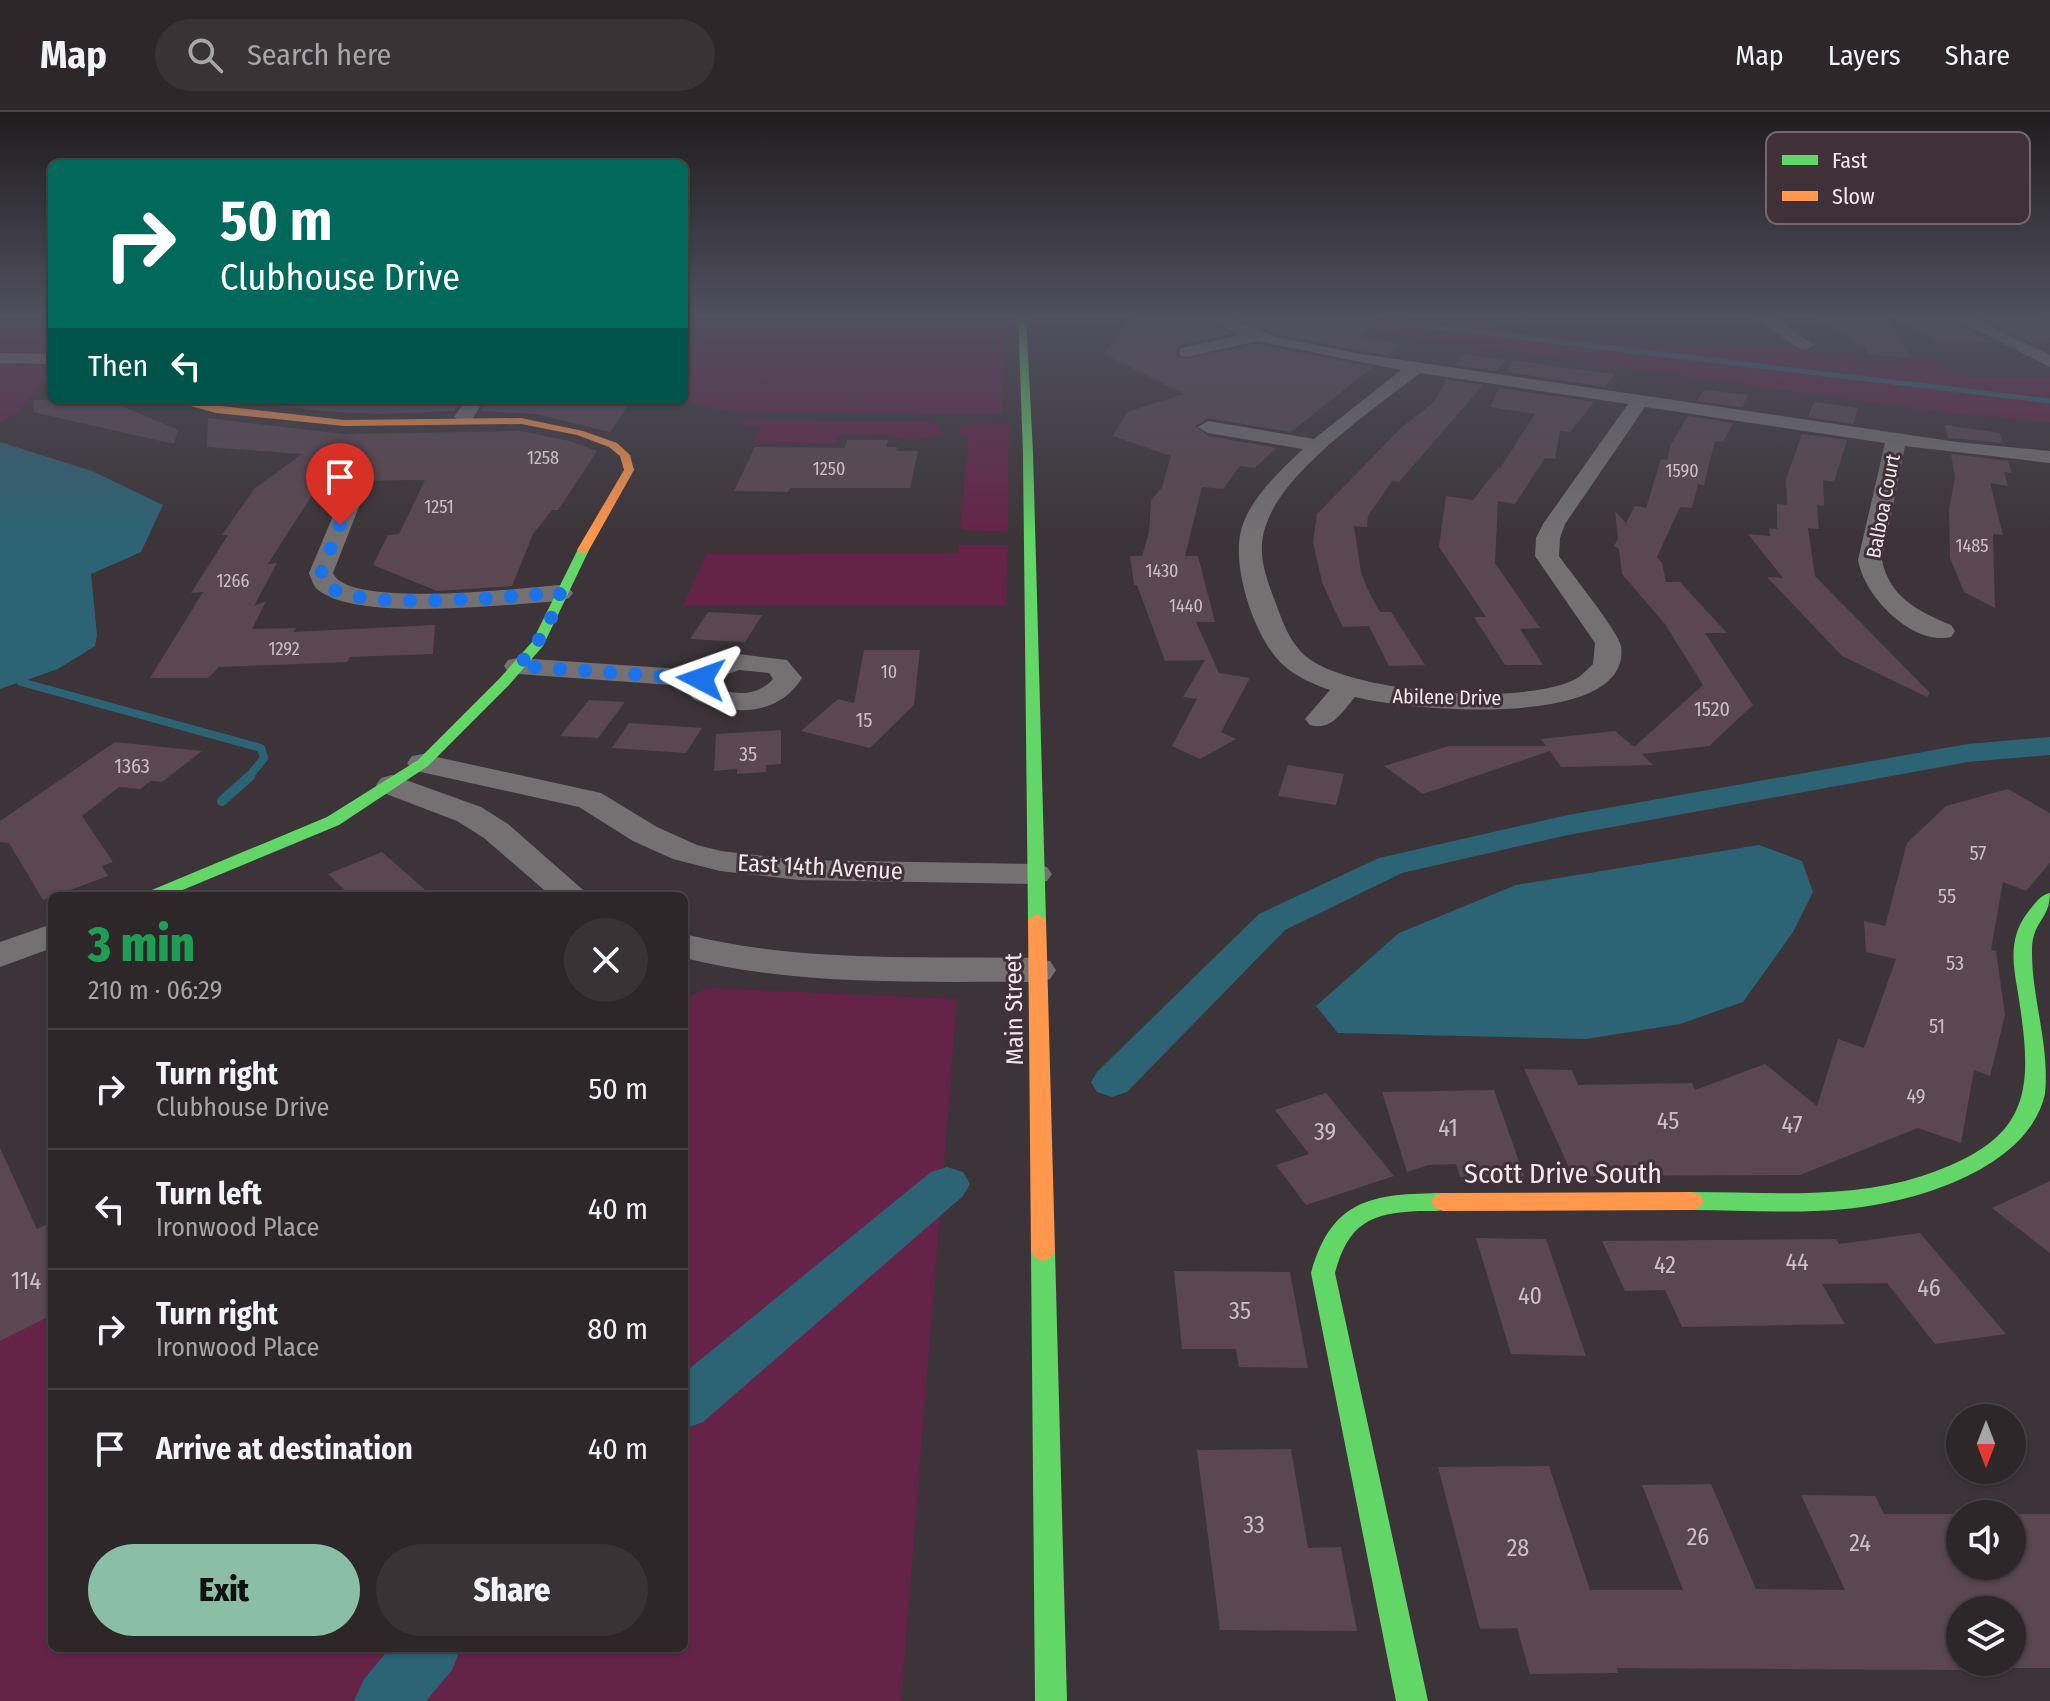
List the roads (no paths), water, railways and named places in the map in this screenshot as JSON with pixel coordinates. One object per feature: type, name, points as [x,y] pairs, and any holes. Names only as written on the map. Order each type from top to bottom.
[{"type":"street","name":"Main Street","points":[[1024,389],[1051,1701]]},
{"type":"street","name":"Abilene Drive","points":[[1389,389],[1320,446],[1269,494],[1258,513],[1249,547],[1277,641],[1285,653],[1317,676],[1349,687],[1408,698],[1517,698],[1575,691],[1595,682],[1609,668],[1612,657],[1608,643],[1551,564],[1546,547],[1554,524],[1640,401]]},
{"type":"street","points":[[1559,389],[1896,439],[2050,457]]},
{"type":"street","points":[[176,892],[198,888],[291,841],[392,785],[423,763],[538,643],[554,615],[560,593],[589,535],[628,475],[629,461],[623,451],[613,445],[555,425],[512,418],[336,423],[190,404]]},
{"type":"street","points":[[464,417],[472,404]]},
{"type":"street","points":[[1208,427],[1320,446]]},
{"type":"street","name":"Balboa Court","points":[[1896,439],[1870,560],[1871,576],[1880,591],[1911,618],[1942,631]]},
{"type":"street","points":[[349,504],[321,573],[326,584],[344,594],[410,601],[560,593]]},
{"type":"street","points":[[518,666],[701,679]]},
{"type":"street","points":[[1320,719],[1349,687]]},
{"type":"street","name":"East 14th Avenue","points":[[423,763],[579,796],[611,810],[645,834],[685,852],[720,861],[799,870],[1035,874]]},
{"type":"street","points":[[392,785],[469,814],[496,831],[567,892]]},
{"type":"street","name":"Scott Drive South","points":[[1412,1701],[1323,1273],[1325,1254],[1333,1234],[1357,1213],[1381,1204],[1848,1200],[1897,1192],[1937,1181],[1985,1157],[2014,1132],[2034,1098],[2038,1070],[2022,947],[2027,927],[2050,898]]},
{"type":"street","points":[[0,955],[48,937]]},
{"type":"street","points":[[688,947],[743,959],[791,965],[1037,970]]},
{"type":"water","points":[[0,442],[92,471],[163,505],[141,552],[91,574],[97,635],[95,646],[58,669],[0,689]]},
{"type":"water","points":[[1759,845],[1802,861],[1813,892],[1793,932],[1743,1002],[1680,1024],[1586,1039],[1338,1033],[1316,1006],[1399,933],[1516,885]]},
{"type":"waterway","points":[[1952,389],[2050,401]]},
{"type":"waterway","points":[[21,682],[261,748],[264,758],[249,777]]},
{"type":"waterway","points":[[1112,1082],[1272,922],[1391,865],[1568,825],[1968,753],[2050,746]]},
{"type":"waterway","points":[[222,801],[249,777]]},
{"type":"waterway","points":[[688,1402],[947,1184]]},
{"type":"waterway","points":[[386,1701],[427,1652]]}]
